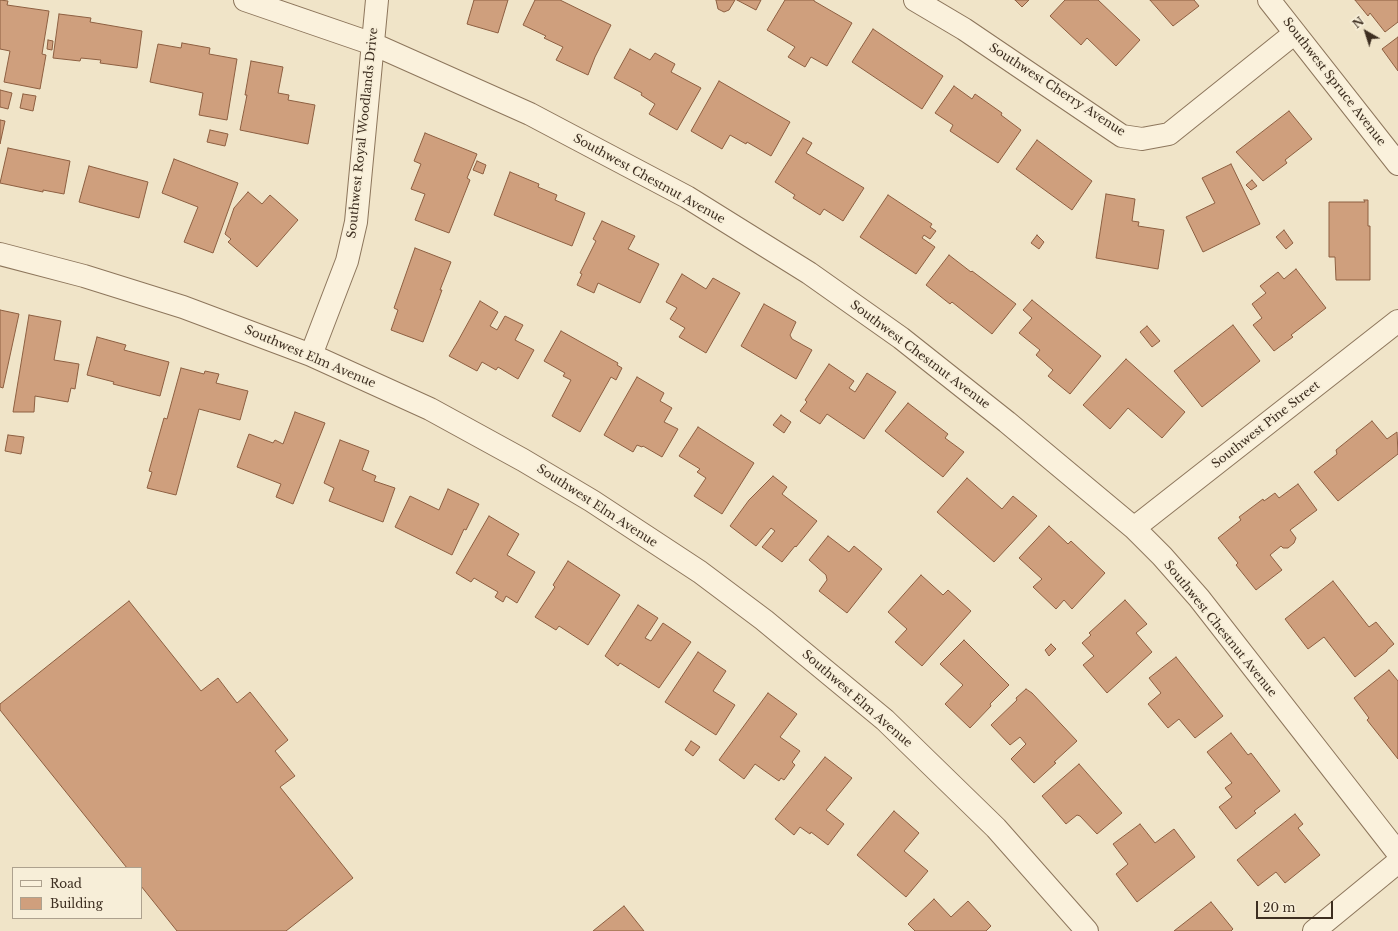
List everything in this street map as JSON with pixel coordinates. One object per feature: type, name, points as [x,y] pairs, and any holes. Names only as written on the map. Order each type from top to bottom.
[{"type":"street","name":"Southwest Chestnut Avenue","points":[[245,0],[373,44],[530,114],[686,197],[809,273],[901,338],[1007,422],[1134,528],[1162,556],[1199,598],[1398,853]]},
{"type":"street","name":"Southwest Royal Woodlands Drive","points":[[311,354],[347,261],[356,222],[377,0]]},
{"type":"street","name":"Southwest Cherry Avenue","points":[[915,0],[964,29],[1122,136],[1142,140],[1169,134],[1295,33]]},
{"type":"street","name":"Southwest Spruce Avenue","points":[[1269,0],[1398,164]]},
{"type":"street","name":"Southwest Elm Avenue","points":[[0,254],[84,276],[183,307],[311,354],[430,409],[524,460],[592,501],[700,572],[764,620],[884,720],[996,828],[1086,931]]},
{"type":"street","name":"Southwest Pine Street","points":[[1134,528],[1398,321]]},
{"type":"street","points":[[1314,931],[1398,862]]},
{"type":"building","points":[[0,0],[8,1],[7,5],[49,11],[42,54],[46,55],[40,89],[4,82],[10,51],[0,49]]},
{"type":"building","points":[[474,0],[508,0],[498,33],[467,24]]},
{"type":"building","points":[[535,0],[560,0],[611,25],[588,75],[556,60],[563,47],[544,38],[546,36],[523,25]]},
{"type":"building","points":[[716,0],[735,0],[729,10],[724,12],[718,9]]},
{"type":"building","points":[[737,0],[761,0],[756,10]]},
{"type":"building","points":[[785,0],[814,0],[852,23],[827,66],[811,57],[805,67],[788,57],[795,47],[767,30]]},
{"type":"building","points":[[1015,0],[1029,0],[1022,7]]},
{"type":"building","points":[[1065,0],[1098,0],[1140,40],[1116,66],[1087,38],[1081,45],[1050,16]]},
{"type":"building","points":[[1150,0],[1194,0],[1199,6],[1173,26]]},
{"type":"building","points":[[1355,0],[1398,0],[1398,22],[1385,32],[1370,13],[1368,16]]},
{"type":"building","points":[[59,14],[91,18],[90,22],[142,31],[137,68],[100,63],[101,60],[81,58],[80,61],[53,58]]},
{"type":"building","points":[[873,29],[943,76],[922,109],[852,62]]},
{"type":"building","points":[[1398,37],[1398,71],[1382,49]]},
{"type":"building","points":[[48,40],[53,41],[52,50],[47,49]]},
{"type":"building","points":[[182,43],[210,48],[209,54],[237,59],[227,120],[199,115],[203,93],[150,82],[158,44],[181,48]]},
{"type":"building","points":[[630,49],[650,60],[655,53],[675,64],[671,72],[701,88],[677,130],[649,114],[655,104],[641,95],[642,93],[614,78]]},
{"type":"building","points":[[251,61],[283,67],[278,93],[289,95],[288,100],[315,105],[308,144],[240,130],[247,95],[245,95]]},
{"type":"building","points":[[719,81],[790,122],[771,156],[747,142],[746,144],[730,135],[722,149],[691,131]]},
{"type":"building","points":[[954,86],[972,99],[975,94],[1002,113],[1001,115],[1021,130],[998,163],[950,131],[953,125],[935,113]]},
{"type":"building","points":[[0,90],[12,93],[8,109],[0,107]]},
{"type":"building","points":[[23,94],[36,96],[33,111],[20,108]]},
{"type":"building","points":[[1289,111],[1312,139],[1285,160],[1287,163],[1263,181],[1236,152]]},
{"type":"building","points":[[0,120],[5,121],[0,144]]},
{"type":"building","points":[[210,130],[228,134],[225,146],[207,142]]},
{"type":"building","points":[[425,133],[477,154],[467,178],[470,180],[449,233],[415,220],[425,194],[411,189],[421,164],[414,161]]},
{"type":"building","points":[[803,138],[812,143],[806,153],[864,188],[843,221],[824,209],[820,215],[793,198],[795,195],[775,182]]},
{"type":"building","points":[[1037,140],[1092,181],[1072,210],[1016,169]]},
{"type":"building","points":[[8,148],[70,161],[64,194],[43,190],[43,192],[0,183]]},
{"type":"building","points":[[174,159],[238,183],[213,253],[184,242],[198,207],[162,193]]},
{"type":"building","points":[[477,161],[486,165],[483,174],[473,170]]},
{"type":"building","points":[[1231,164],[1260,224],[1203,252],[1186,217],[1215,203],[1202,178]]},
{"type":"building","points":[[89,166],[148,182],[139,218],[79,202]]},
{"type":"building","points":[[510,172],[539,184],[538,187],[557,195],[555,200],[585,213],[572,246],[494,215]]},
{"type":"building","points":[[1252,180],[1257,186],[1251,190],[1246,185]]},
{"type":"building","points":[[248,192],[262,204],[270,195],[298,220],[257,267],[228,242],[231,239],[225,234],[234,208]]},
{"type":"building","points":[[1106,194],[1135,199],[1132,221],[1139,222],[1138,226],[1164,230],[1158,269],[1096,258]]},
{"type":"building","points":[[888,195],[932,224],[930,227],[936,231],[930,239],[924,235],[922,238],[935,247],[916,274],[860,237]]},
{"type":"building","points":[[1364,200],[1368,200],[1368,226],[1370,226],[1370,280],[1336,280],[1335,257],[1329,257],[1329,202],[1365,202]]},
{"type":"building","points":[[602,221],[635,236],[628,249],[659,264],[640,303],[598,283],[594,293],[577,285],[582,274],[580,273],[596,241],[593,239]]},
{"type":"building","points":[[1284,230],[1293,243],[1286,249],[1276,237]]},
{"type":"building","points":[[1037,235],[1044,242],[1039,249],[1031,243]]},
{"type":"building","points":[[415,248],[451,262],[423,342],[391,330],[398,310],[394,308]]},
{"type":"building","points":[[949,255],[1016,304],[992,334],[952,302],[950,304],[926,285]]},
{"type":"building","points":[[1296,269],[1326,308],[1291,335],[1293,337],[1274,351],[1253,325],[1262,318],[1252,304],[1266,293],[1260,286],[1278,272],[1284,279]]},
{"type":"building","points":[[682,274],[706,289],[713,278],[740,293],[706,353],[679,337],[685,328],[670,319],[677,308],[666,302]]},
{"type":"building","points":[[1032,300],[1101,356],[1070,394],[1048,376],[1053,370],[1036,355],[1040,350],[1019,333],[1032,318],[1023,310]]},
{"type":"building","points":[[480,301],[498,312],[490,326],[497,330],[505,316],[523,325],[515,340],[534,350],[518,379],[498,367],[496,370],[482,362],[477,371],[449,356]]},
{"type":"building","points":[[764,304],[796,322],[790,335],[792,339],[812,350],[796,379],[741,346]]},
{"type":"building","points":[[0,310],[19,314],[3,388],[0,387]]},
{"type":"building","points":[[29,315],[61,321],[54,360],[79,364],[75,389],[71,388],[68,402],[35,396],[34,412],[13,412]]},
{"type":"building","points":[[1233,325],[1260,361],[1202,407],[1174,371]]},
{"type":"building","points":[[1147,326],[1160,341],[1152,347],[1140,332]]},
{"type":"building","points":[[561,331],[618,363],[617,365],[622,368],[616,380],[611,377],[580,432],[552,416],[571,380],[563,376],[565,373],[544,361]]},
{"type":"building","points":[[97,337],[126,345],[124,350],[169,362],[160,396],[113,384],[114,382],[87,375]]},
{"type":"building","points":[[1126,359],[1185,412],[1162,438],[1128,408],[1110,429],[1083,405]]},
{"type":"building","points":[[829,364],[854,381],[849,388],[855,392],[867,373],[896,392],[864,439],[827,414],[820,424],[800,411],[807,402],[805,400]]},
{"type":"building","points":[[181,368],[204,374],[205,371],[219,374],[216,383],[248,391],[240,420],[199,409],[176,495],[147,488],[152,472],[149,471],[164,418],[167,419]]},
{"type":"building","points":[[637,377],[664,393],[660,401],[672,408],[664,422],[678,429],[662,457],[643,446],[637,445],[633,452],[604,435]]},
{"type":"building","points":[[908,403],[948,434],[945,438],[964,452],[943,477],[885,431]]},
{"type":"building","points":[[295,412],[325,423],[293,504],[276,497],[281,484],[237,467],[249,434],[273,443],[275,440],[283,444]]},
{"type":"building","points":[[781,415],[791,422],[784,433],[773,425]]},
{"type":"building","points":[[1372,421],[1387,439],[1397,432],[1398,454],[1338,501],[1314,472],[1337,454],[1336,450]]},
{"type":"building","points":[[698,427],[754,463],[722,514],[694,496],[706,478],[697,472],[700,469],[679,456]]},
{"type":"building","points":[[8,435],[24,437],[21,454],[5,451]]},
{"type":"building","points":[[340,440],[369,451],[362,470],[376,476],[374,481],[395,488],[383,522],[329,501],[334,488],[324,483]]},
{"type":"building","points":[[773,476],[787,487],[782,494],[817,521],[782,562],[762,547],[775,531],[771,528],[756,546],[730,526],[749,500]]},
{"type":"building","points":[[967,478],[1002,509],[1013,496],[1037,516],[994,562],[937,512]]},
{"type":"building","points":[[1298,484],[1317,510],[1290,530],[1296,538],[1294,543],[1288,548],[1283,548],[1281,546],[1270,555],[1282,570],[1256,590],[1236,565],[1238,563],[1218,538],[1241,520],[1239,517],[1263,499],[1264,501],[1275,493],[1279,498]]},
{"type":"building","points":[[448,489],[479,504],[466,530],[464,529],[452,555],[395,527],[410,496],[439,510]]},
{"type":"building","points":[[489,516],[519,534],[507,555],[535,572],[517,603],[506,596],[503,602],[495,597],[498,592],[474,578],[471,582],[456,573]]},
{"type":"building","points":[[1049,526],[1068,544],[1071,541],[1105,573],[1072,609],[1064,600],[1056,609],[1033,587],[1042,579],[1019,558]]},
{"type":"building","points":[[828,536],[849,552],[854,546],[882,569],[847,613],[819,591],[827,580],[826,575],[809,560]]},
{"type":"building","points":[[568,561],[620,595],[588,645],[559,626],[556,630],[535,617],[555,587],[553,585]]},
{"type":"building","points":[[921,575],[943,595],[948,590],[971,611],[922,666],[895,642],[907,629],[888,612]]},
{"type":"building","points":[[1333,581],[1369,627],[1376,622],[1394,644],[1355,677],[1324,637],[1308,649],[1285,619]]},
{"type":"building","points":[[1125,600],[1147,624],[1136,633],[1152,652],[1107,693],[1083,665],[1094,656],[1082,643],[1091,635],[1089,633]]},
{"type":"building","points":[[129,601],[201,691],[218,678],[237,703],[250,692],[288,740],[275,751],[295,776],[280,787],[353,878],[286,931],[177,931],[142,887],[142,867],[126,867],[0,710],[0,704]]},
{"type":"building","points":[[638,605],[658,618],[645,638],[651,641],[663,623],[691,642],[659,688],[620,663],[618,666],[605,656]]},
{"type":"building","points":[[964,640],[1009,685],[990,704],[991,706],[970,728],[945,704],[963,685],[940,664]]},
{"type":"building","points":[[1051,644],[1056,649],[1049,656],[1045,650]]},
{"type":"building","points":[[698,652],[726,671],[713,691],[735,705],[716,735],[665,702]]},
{"type":"building","points":[[1176,657],[1223,716],[1195,738],[1179,719],[1168,728],[1148,704],[1161,693],[1149,678]]},
{"type":"building","points":[[1389,670],[1398,681],[1398,759],[1367,720],[1369,718],[1354,698]]},
{"type":"building","points":[[1026,689],[1032,693],[1077,741],[1034,783],[1011,759],[1026,744],[1020,737],[1010,745],[991,725],[1017,700],[1016,698]]},
{"type":"building","points":[[768,693],[797,714],[780,737],[800,751],[792,762],[795,765],[784,780],[781,778],[779,781],[755,764],[744,779],[719,760]]},
{"type":"building","points":[[1231,733],[1248,755],[1251,753],[1280,791],[1254,811],[1256,813],[1236,829],[1219,807],[1232,797],[1225,788],[1232,783],[1207,752]]},
{"type":"building","points":[[691,741],[700,747],[693,756],[685,750]]},
{"type":"building","points":[[825,757],[852,778],[826,810],[844,824],[828,845],[811,832],[810,834],[800,827],[794,835],[775,819]]},
{"type":"building","points":[[1079,764],[1122,813],[1097,834],[1080,816],[1077,815],[1066,824],[1042,796]]},
{"type":"building","points":[[894,811],[919,833],[904,851],[928,871],[906,897],[857,855]]},
{"type":"building","points":[[1295,814],[1303,824],[1298,828],[1320,855],[1285,883],[1276,872],[1258,886],[1237,860]]},
{"type":"building","points":[[1140,824],[1155,843],[1174,829],[1195,857],[1137,902],[1116,874],[1128,864],[1113,844]]},
{"type":"building","points":[[934,899],[951,917],[968,901],[991,926],[986,931],[915,931],[908,924]]},
{"type":"building","points":[[1211,902],[1233,929],[1231,931],[1174,931]]},
{"type":"building","points":[[624,906],[644,931],[593,931]]}]
